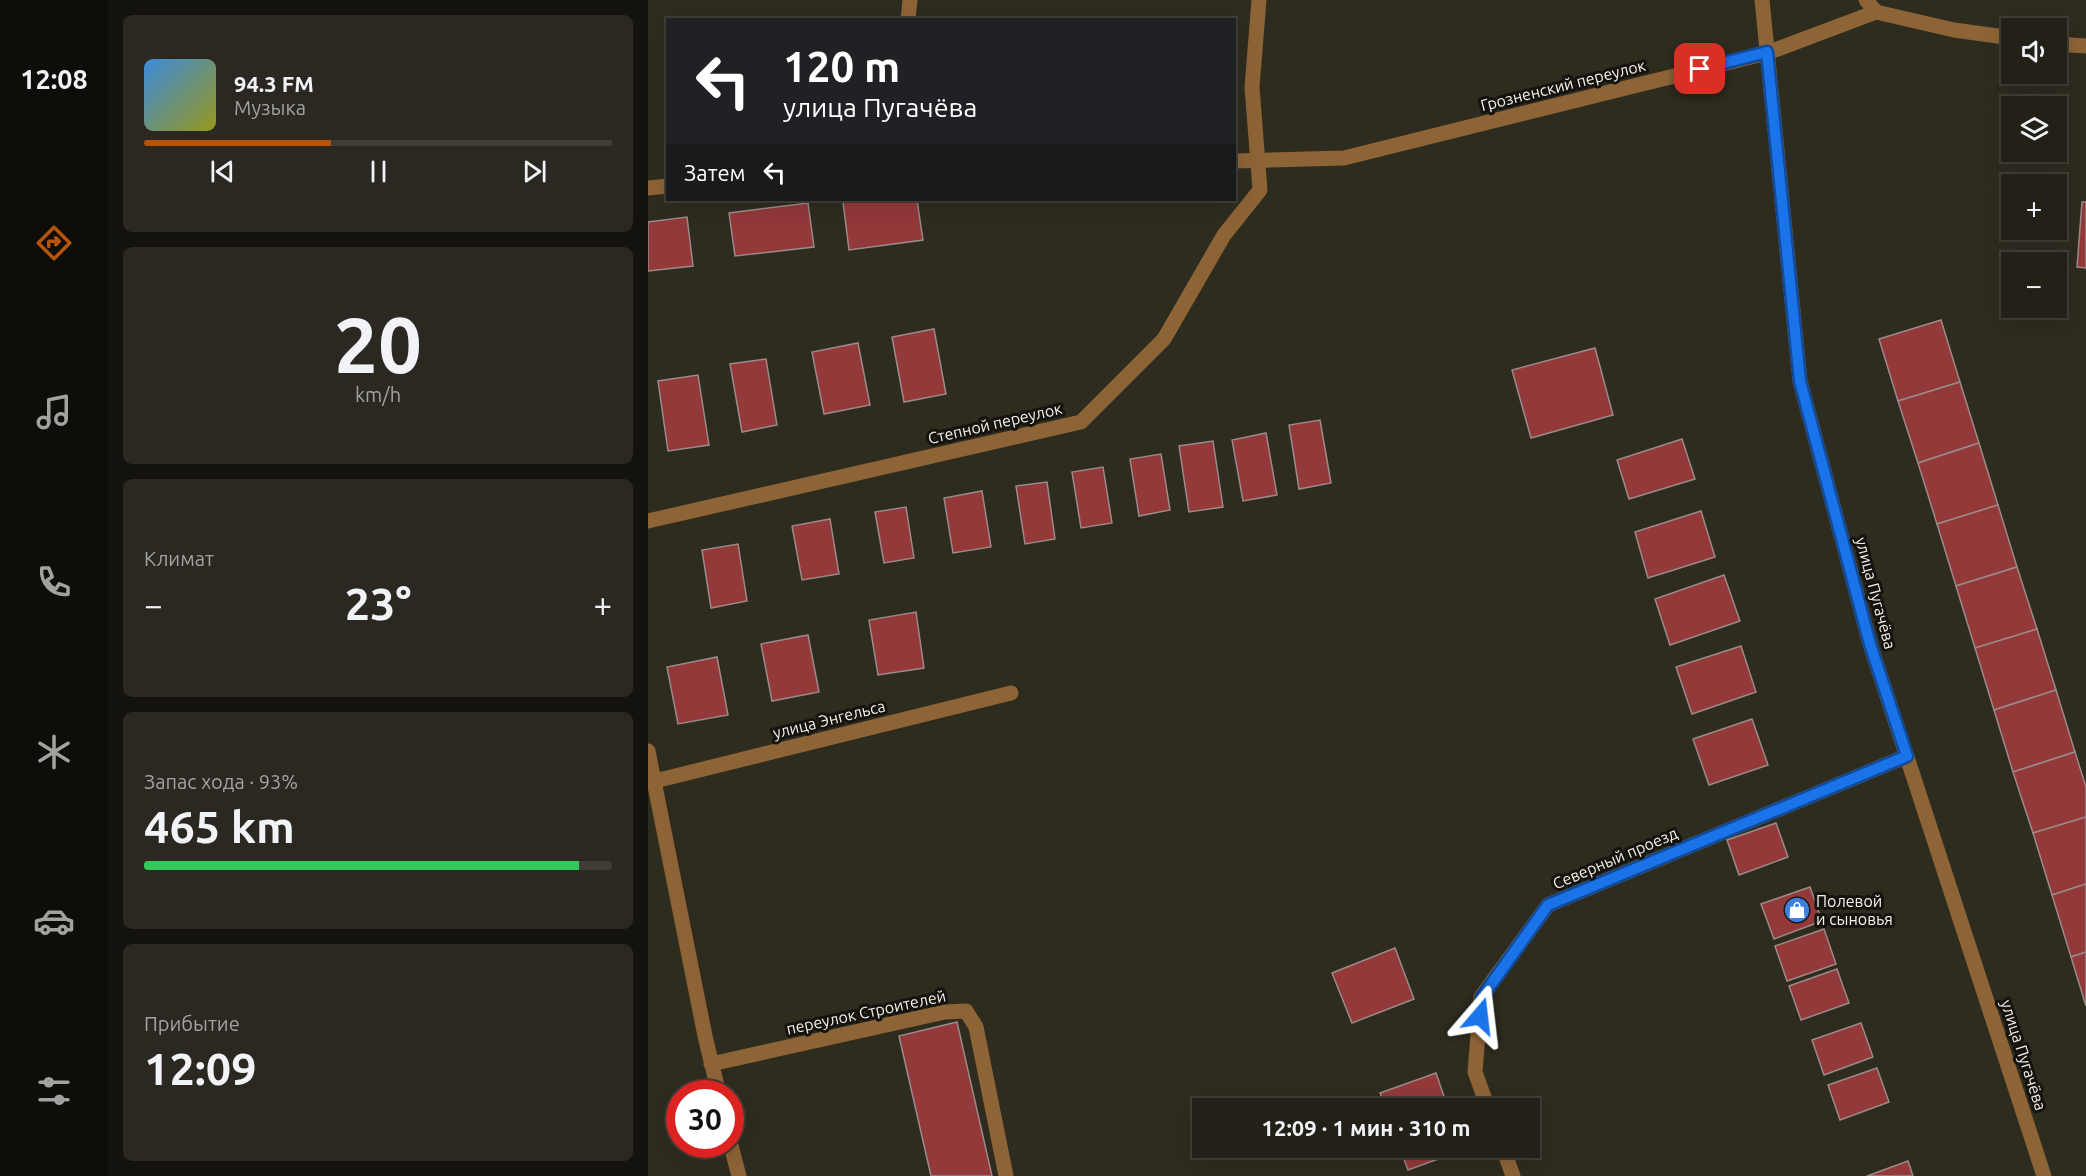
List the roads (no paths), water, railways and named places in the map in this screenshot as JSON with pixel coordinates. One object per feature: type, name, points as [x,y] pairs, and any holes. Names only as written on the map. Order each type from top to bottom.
[{"type":"street","points":[[908,18],[910,0]]},
{"type":"street","name":"Степной переулок","points":[[648,521],[1082,422],[1164,339],[1224,236],[1260,190],[1252,87],[1259,0]]},
{"type":"street","name":"улица Пугачёва","points":[[1762,0],[1800,381],[1870,644],[2044,1176]]},
{"type":"street","name":"Грозненский переулок","points":[[1258,160],[1344,158],[1767,52],[1870,6],[1954,30],[2001,36]]},
{"type":"street","points":[[2067,45],[2086,46]]},
{"type":"street","points":[[1236,161],[1258,160]]},
{"type":"street","points":[[648,188],[666,186]]},
{"type":"street","name":"улица Энгельса","points":[[655,781],[1011,693]]},
{"type":"street","points":[[648,751],[715,1080]]},
{"type":"street","name":"Северный проезд","points":[[1484,1098],[1475,1072],[1482,997],[1548,905],[1907,756]]},
{"type":"street","name":"переулок Строителей","points":[[711,1064],[945,1012],[966,1011],[976,1027],[1006,1176]]},
{"type":"street","points":[[734,1158],[739,1176]]},
{"type":"street","points":[[1507,1158],[1513,1176]]},
{"type":"place","name":"Полевой и сыновья","points":[[1797,910]]}]
